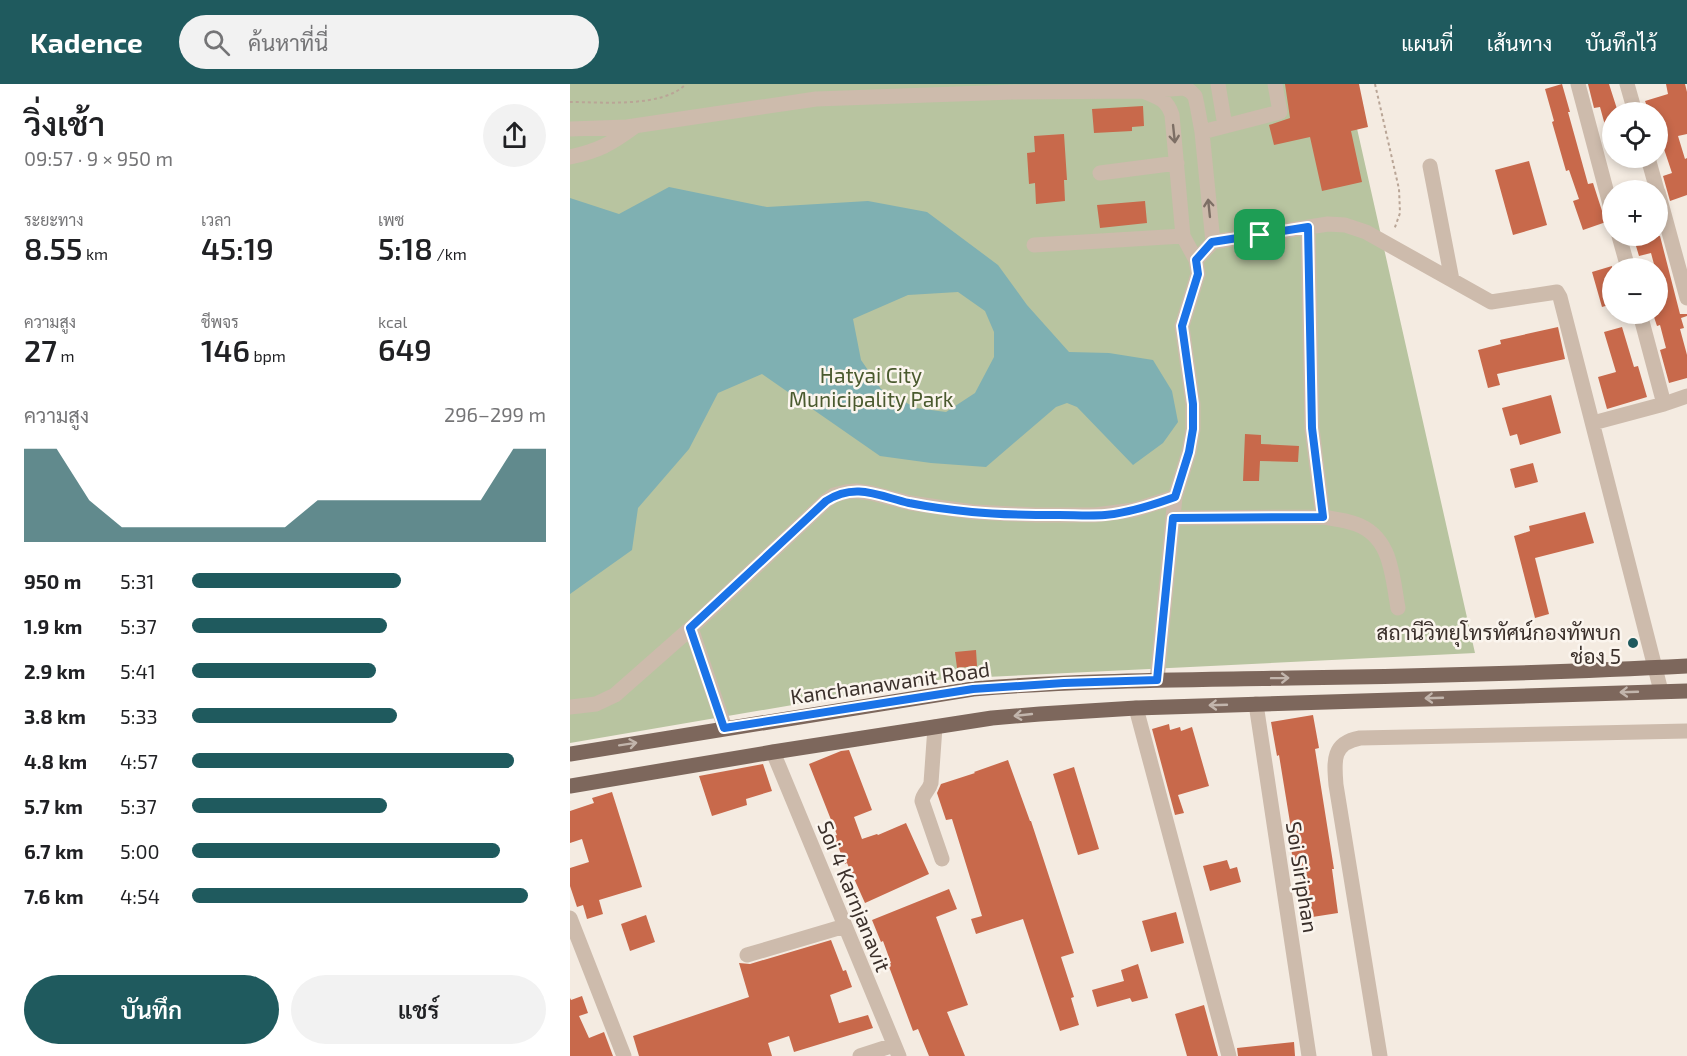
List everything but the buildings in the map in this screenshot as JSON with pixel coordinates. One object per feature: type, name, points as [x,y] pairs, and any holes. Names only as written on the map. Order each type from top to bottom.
[{"type":"main road","name":"Kanchanawanit Road","points":[[570,754],[973,689],[1157,680],[1383,677],[1687,666]]},
{"type":"main road","points":[[570,786],[773,752],[1021,715],[1136,708],[1687,691]]},
{"type":"street","points":[[1218,84],[1225,126]]},
{"type":"street","points":[[1202,132],[1280,112],[1275,84]]},
{"type":"street","points":[[1578,84],[1604,180]]},
{"type":"street","points":[[1627,84],[1632,102]]},
{"type":"street","points":[[570,129],[627,127],[816,99],[1013,92],[1143,91],[1181,88],[1190,91],[1197,105],[1202,132],[1212,242]]},
{"type":"street","points":[[1143,91],[1163,100],[1169,107],[1173,125],[1183,236],[1196,260],[1198,274],[1182,326],[1193,404],[1193,429],[1189,452],[1175,497],[1157,680]]},
{"type":"street","points":[[570,157],[589,153],[614,142],[636,125]]},
{"type":"street","points":[[1100,173],[1177,163]]},
{"type":"street","points":[[1430,166],[1452,280]]},
{"type":"street","points":[[1196,260],[1212,242],[1328,224],[1345,225],[1388,243],[1491,302],[1558,293],[1661,692]]},
{"type":"street","points":[[1308,227],[1312,428],[1323,517]]},
{"type":"street","points":[[1668,230],[1687,298]]},
{"type":"street","points":[[1034,245],[1183,236]]},
{"type":"street","points":[[1643,324],[1664,404]]},
{"type":"street","points":[[1593,423],[1687,396]]},
{"type":"street","points":[[570,706],[596,704],[615,694],[834,495],[846,492],[871,493],[910,503],[973,512],[1036,515],[1105,515],[1134,510],[1175,497]]},
{"type":"street","points":[[1173,518],[1323,517],[1357,525],[1380,540],[1388,558],[1398,608]]},
{"type":"street","points":[[690,628],[724,728]]},
{"type":"street","name":"Soi Siriphan","points":[[1256,704],[1309,1056]]},
{"type":"street","points":[[1136,708],[1229,1056]]},
{"type":"street","points":[[935,727],[931,783],[922,801],[942,859]]},
{"type":"street","points":[[1380,1056],[1336,785],[1335,759],[1343,744],[1360,738],[1687,731]]},
{"type":"street","name":"Soi 4 Karnjanavit","points":[[773,752],[897,1051]]},
{"type":"street","points":[[570,918],[624,1056]]},
{"type":"street","points":[[747,956],[845,926]]},
{"type":"street","points":[[860,1056],[897,1051]]},
{"type":"path","points":[[570,102],[655,99],[684,87],[686,84]]},
{"type":"path","points":[[1375,84],[1396,174],[1400,202],[1400,213],[1388,243]]},
{"type":"green space","name":"Hatyai City Municipality Park","points":[[570,84],[1347,84],[1475,653],[944,679],[570,743]]},
{"type":"water","points":[[669,187],[767,207],[868,201],[927,212],[998,265],[1027,305],[1069,352],[1109,353],[1153,360],[1172,391],[1178,422],[1163,443],[1133,465],[1077,407],[1067,403],[1056,407],[986,467],[931,463],[880,456],[762,374],[718,393],[689,449],[638,508],[632,550],[570,594],[570,198],[619,214]],"holes":[[[958,292],[985,311],[994,332],[994,357],[975,393],[946,412],[916,408],[881,389],[861,360],[853,319],[908,295]]]},
{"type":"place","name":"สถานีวิทยุโทรทัศน์กองทัพบก ช่อง 5","points":[[1633,643]]},
{"type":"route","points":[[1308,227],[1312,428],[1323,517],[1173,518],[1157,680],[973,689],[724,728],[690,628],[834,495],[856,491],[910,503],[973,512],[1036,515],[1105,515],[1134,510],[1175,497],[1192,441],[1193,404],[1182,326],[1198,274],[1196,260],[1212,242],[1260,235],[1308,227]]}]
